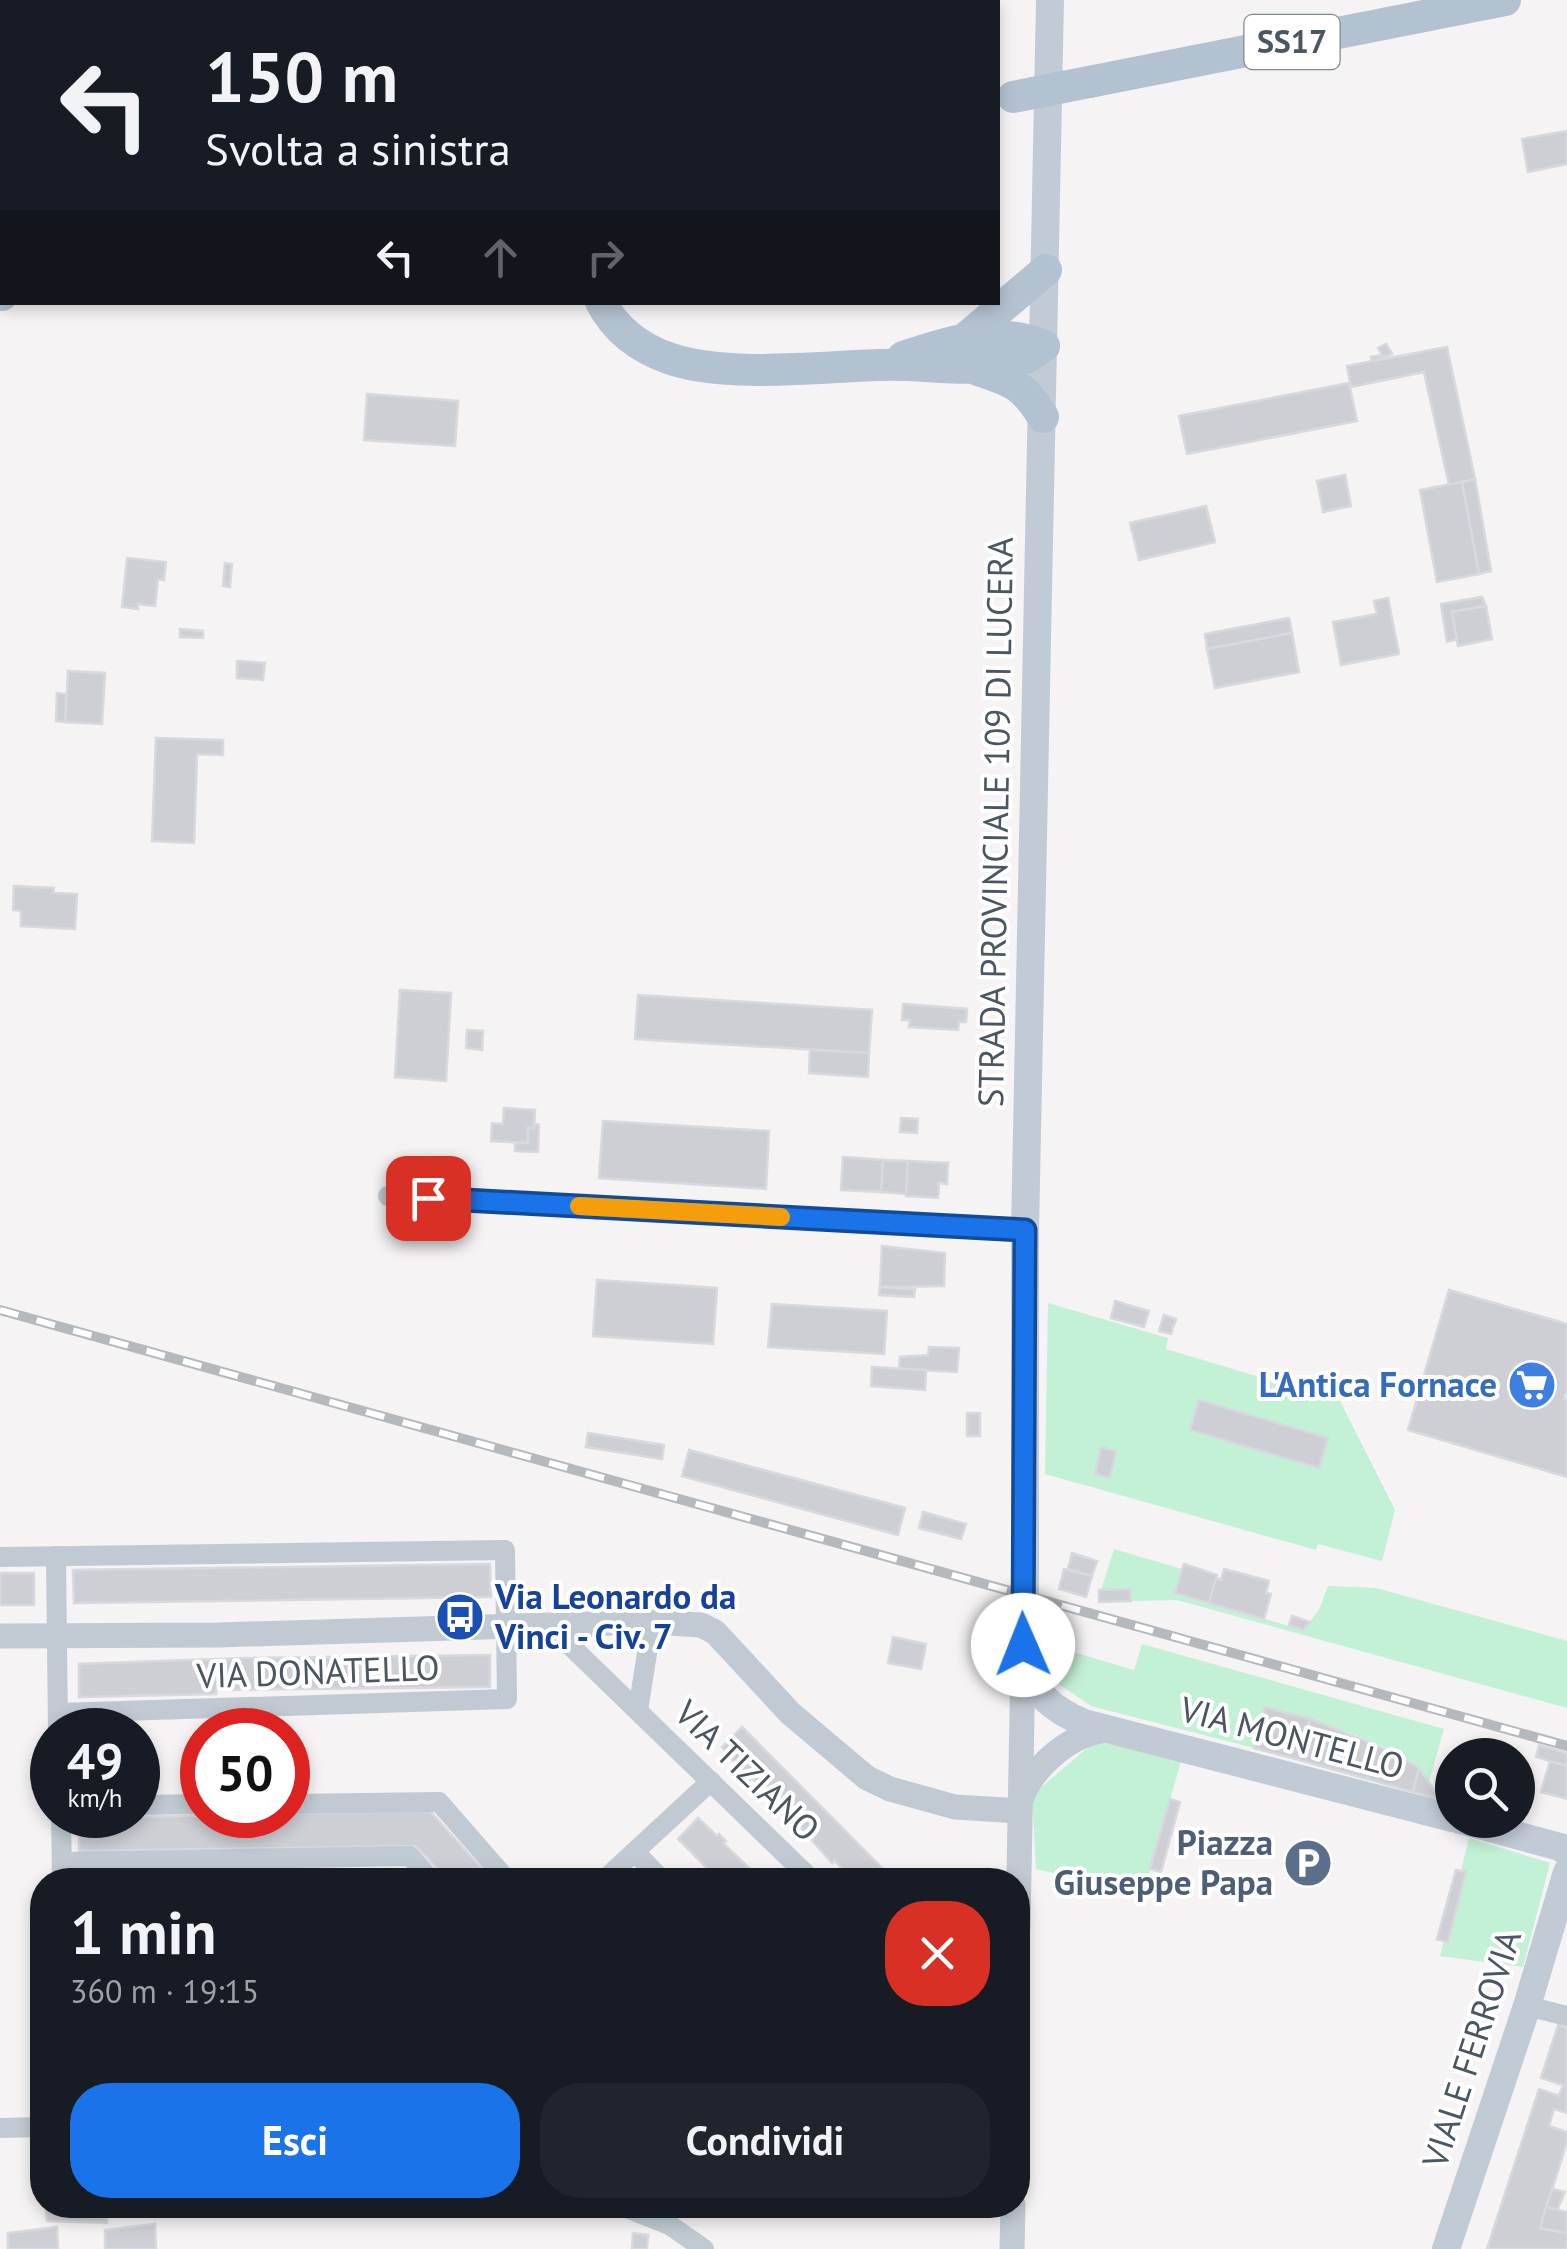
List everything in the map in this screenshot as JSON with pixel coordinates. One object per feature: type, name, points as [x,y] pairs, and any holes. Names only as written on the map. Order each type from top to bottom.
[{"type":"main road","name":"STRADA PROVINCIALE 109 DI LUCERA","points":[[1023,1645],[1025,1230],[1050,0]]},
{"type":"main road","name":"SS17","points":[[1005,99],[1499,1]]},
{"type":"main road","points":[[970,353],[1046,270]]},
{"type":"main road","points":[[603,305],[626,336],[646,350],[699,366],[880,364],[970,353],[1008,335],[1044,346]]},
{"type":"main road","points":[[970,353],[1030,394],[1042,417]]},
{"type":"main road","name":"VIA MONTELLO","points":[[1023,1645],[1029,1678],[1044,1700],[1070,1717],[1435,1814]]},
{"type":"main road","points":[[1520,1838],[1567,1852]]},
{"type":"main road","name":"VIALE FERROVIA","points":[[1446,2249],[1567,1872]]},
{"type":"street","points":[[388,1196],[1025,1230]]},
{"type":"street","points":[[0,1556],[505,1550],[506,1626]]},
{"type":"street","points":[[56,1556],[58,1708]]},
{"type":"street","points":[[0,1636],[218,1636],[652,1622],[701,1625],[726,1641],[790,1713],[866,1778],[890,1789],[955,1807],[1021,1805]]},
{"type":"street","points":[[638,1710],[652,1622]]},
{"type":"street","name":"VIA TIZIANO","points":[[550,1625],[800,1868]]},
{"type":"street","name":"VIA DONATELLO","points":[[160,1716],[507,1699],[506,1626]]},
{"type":"street","points":[[1019,1868],[1023,1645]]},
{"type":"street","points":[[1021,1805],[1032,1779],[1070,1741],[1090,1732],[1112,1730]]},
{"type":"street","points":[[618,1868],[711,1781]]},
{"type":"street","points":[[310,1804],[440,1802],[497,1868]]},
{"type":"street","points":[[61,1838],[62,1868]]},
{"type":"street","points":[[636,1852],[651,1868]]},
{"type":"street","points":[[132,1868],[410,1856],[420,1868]]},
{"type":"street","points":[[1527,2006],[1567,2016]]},
{"type":"street","points":[[0,2128],[30,2127]]},
{"type":"street","points":[[672,2218],[704,2249]]},
{"type":"street","points":[[1012,2249],[1013,2218]]},
{"type":"green space","points":[[1048,1303],[1168,1338],[1166,1349],[1340,1401],[1395,1510],[1382,1561],[1318,1544],[1316,1550],[1045,1474]]},
{"type":"green space","points":[[1114,1549],[1182,1569],[1176,1593],[1303,1630],[1319,1610],[1328,1586],[1376,1588],[1567,1641],[1567,1708],[1177,1600],[1131,1601],[1130,1589],[1101,1590]]},
{"type":"green space","points":[[1040,1642],[1134,1670],[1142,1644],[1444,1729],[1441,1738],[1435,1738],[1435,1761],[1429,1782],[1416,1768],[1377,1744],[1266,1707],[1254,1748],[1091,1706],[1050,1673]]},
{"type":"green space","points":[[1111,1743],[1181,1761],[1144,1893],[1036,1869],[1032,1795],[1092,1744]]},
{"type":"green space","points":[[1469,1838],[1550,1863],[1523,1967],[1440,1956]]},
{"type":"building","points":[[1567,131],[1567,164],[1528,172],[1522,139]]},
{"type":"building","points":[[1386,344],[1392,354],[1372,362],[1371,357],[1382,355],[1378,348]]},
{"type":"building","points":[[1447,347],[1475,479],[1449,485],[1424,372],[1351,387],[1347,366]]},
{"type":"building","points":[[1349,383],[1357,421],[1187,454],[1179,416]]},
{"type":"building","points":[[367,394],[458,401],[455,446],[364,440]]},
{"type":"building","points":[[1345,475],[1351,506],[1323,512],[1317,481]]},
{"type":"building","points":[[1475,479],[1491,571],[1479,574],[1462,482]]},
{"type":"building","points":[[1462,482],[1479,574],[1437,582],[1420,490]]},
{"type":"building","points":[[1206,506],[1215,542],[1139,560],[1130,523]]},
{"type":"building","points":[[127,558],[166,562],[164,580],[158,579],[155,606],[122,607]]},
{"type":"building","points":[[225,563],[232,564],[230,587],[223,586]]},
{"type":"building","points":[[1482,597],[1486,606],[1452,612],[1457,639],[1447,642],[1441,604]]},
{"type":"building","points":[[1388,598],[1399,654],[1341,665],[1333,622],[1377,614],[1374,601]]},
{"type":"building","points":[[1486,606],[1492,639],[1458,646],[1452,612]]},
{"type":"building","points":[[1289,618],[1292,633],[1207,649],[1205,634]]},
{"type":"building","points":[[180,629],[203,631],[203,638],[180,637]]},
{"type":"building","points":[[1292,633],[1299,672],[1215,688],[1207,649]]},
{"type":"building","points":[[237,661],[265,663],[263,680],[237,678]]},
{"type":"building","points":[[68,671],[105,673],[102,724],[65,722]]},
{"type":"building","points":[[57,693],[66,694],[65,722],[56,721]]},
{"type":"building","points":[[156,738],[223,740],[223,755],[197,754],[194,843],[152,841]]},
{"type":"building","points":[[14,886],[54,888],[53,893],[77,894],[75,929],[21,926],[21,911],[13,910]]},
{"type":"building","points":[[400,990],[451,993],[446,1081],[395,1077]]},
{"type":"building","points":[[638,995],[872,1010],[869,1053],[635,1039]]},
{"type":"building","points":[[903,1004],[967,1009],[966,1022],[959,1022],[958,1030],[909,1027],[910,1020],[902,1020]]},
{"type":"building","points":[[467,1030],[483,1031],[482,1050],[466,1048]]},
{"type":"building","points":[[810,1050],[869,1053],[868,1077],[809,1073]]},
{"type":"building","points":[[504,1108],[535,1110],[534,1128],[528,1128],[528,1143],[491,1141],[492,1123],[503,1124]]},
{"type":"building","points":[[901,1118],[918,1119],[917,1133],[900,1132]]},
{"type":"building","points":[[603,1121],[769,1131],[766,1189],[599,1178]]},
{"type":"building","points":[[534,1124],[539,1125],[538,1152],[515,1151],[515,1143],[528,1143],[528,1128],[534,1128]]},
{"type":"building","points":[[843,1157],[883,1160],[881,1192],[841,1190]]},
{"type":"building","points":[[883,1160],[908,1161],[907,1194],[881,1192]]},
{"type":"building","points":[[908,1161],[948,1163],[947,1184],[939,1183],[938,1198],[906,1196]]},
{"type":"building","points":[[882,1246],[945,1253],[944,1286],[880,1287]]},
{"type":"building","points":[[597,1280],[717,1288],[713,1344],[593,1336]]},
{"type":"building","points":[[880,1287],[915,1289],[914,1297],[879,1295]]},
{"type":"building","points":[[1449,1290],[1567,1324],[1567,1477],[1408,1430]]},
{"type":"building","points":[[1115,1301],[1149,1311],[1144,1327],[1111,1318]]},
{"type":"building","points":[[772,1304],[887,1311],[884,1354],[768,1347]]},
{"type":"building","points":[[1164,1315],[1176,1319],[1171,1334],[1159,1331]]},
{"type":"building","points":[[929,1347],[959,1348],[957,1372],[899,1369],[900,1357],[928,1355]]},
{"type":"building","points":[[872,1367],[926,1370],[925,1390],[871,1386]]},
{"type":"building","points":[[1199,1400],[1328,1438],[1319,1468],[1190,1430]]},
{"type":"building","points":[[967,1413],[980,1413],[980,1436],[967,1436]]},
{"type":"building","points":[[588,1433],[664,1445],[662,1459],[586,1447]]},
{"type":"building","points":[[1101,1447],[1116,1451],[1110,1478],[1095,1474]]},
{"type":"building","points":[[689,1450],[905,1508],[898,1535],[682,1476]]},
{"type":"building","points":[[923,1512],[966,1524],[961,1539],[919,1528]]},
{"type":"building","points":[[1072,1553],[1097,1561],[1092,1576],[1068,1569]]},
{"type":"building","points":[[490,1564],[491,1597],[74,1603],[73,1570]]},
{"type":"building","points":[[1184,1564],[1217,1575],[1209,1603],[1175,1593]]},
{"type":"building","points":[[1064,1569],[1092,1576],[1086,1597],[1059,1589]]},
{"type":"building","points":[[1224,1569],[1269,1581],[1266,1593],[1271,1594],[1264,1619],[1209,1603],[1216,1578],[1221,1580]]},
{"type":"building","points":[[0,1573],[34,1573],[34,1605],[0,1605]]},
{"type":"building","points":[[1130,1589],[1131,1601],[1099,1602],[1099,1590]]},
{"type":"building","points":[[1292,1616],[1310,1622],[1303,1630],[1289,1625]]},
{"type":"building","points":[[893,1637],[926,1644],[921,1669],[888,1663]]},
{"type":"building","points":[[490,1655],[490,1687],[216,1690],[216,1694],[79,1697],[79,1664]]},
{"type":"building","points":[[1265,1707],[1310,1719],[1299,1760],[1254,1748]]},
{"type":"building","points":[[1310,1719],[1376,1745],[1367,1779],[1299,1760]]},
{"type":"building","points":[[742,1727],[882,1868],[842,1868],[834,1860],[832,1863],[793,1819],[790,1822],[772,1804],[775,1801],[752,1778],[749,1781],[722,1747]]},
{"type":"building","points":[[1376,1745],[1419,1768],[1413,1792],[1367,1779]]},
{"type":"building","points":[[1539,1745],[1567,1753],[1567,1766],[1536,1757]]},
{"type":"building","points":[[1550,1761],[1567,1766],[1567,1799],[1541,1792]]},
{"type":"building","points":[[1419,1768],[1435,1796],[1413,1792]]},
{"type":"building","points":[[1170,1799],[1180,1802],[1161,1872],[1150,1869]]},
{"type":"building","points":[[430,1811],[481,1868],[437,1868],[416,1846],[79,1851],[79,1838],[160,1838],[160,1816],[180,1816],[180,1838],[310,1838],[310,1813]]},
{"type":"building","points":[[698,1818],[719,1834],[749,1868],[707,1868],[678,1839]]},
{"type":"building","points":[[1456,1870],[1466,1872],[1448,1942],[1437,1939]]},
{"type":"building","points":[[1558,2025],[1567,2028],[1567,2113],[1554,2109],[1549,2126],[1567,2132],[1567,2142],[1540,2228],[1567,2233],[1567,2249],[1487,2249],[1539,2089],[1559,2096],[1563,2085],[1541,2078]]},
{"type":"building","points":[[1552,2189],[1565,2192],[1557,2210],[1546,2207]]},
{"type":"building","points":[[1546,2207],[1567,2212],[1567,2233],[1540,2228]]},
{"type":"building","points":[[47,2218],[107,2218],[107,2223]]},
{"type":"building","points":[[155,2224],[156,2249],[105,2249],[105,2230]]},
{"type":"building","points":[[57,2227],[58,2249],[8,2249],[8,2233]]},
{"type":"building","points":[[633,2233],[648,2235],[647,2249],[632,2249]]},
{"type":"railway","points":[[0,1310],[1567,1746]]},
{"type":"slow traffic","points":[[579,1206],[781,1217]]},
{"type":"place","name":"L'Antica Fornace","points":[[1532,1385]]},
{"type":"place","name":"Via Leonardo da Vinci - Civ. 7","points":[[460,1617]]},
{"type":"place","name":"Piazza Giuseppe Papa","points":[[1308,1863]]},
{"type":"route","points":[[428,1198],[1025,1230],[1023,1645]]}]
